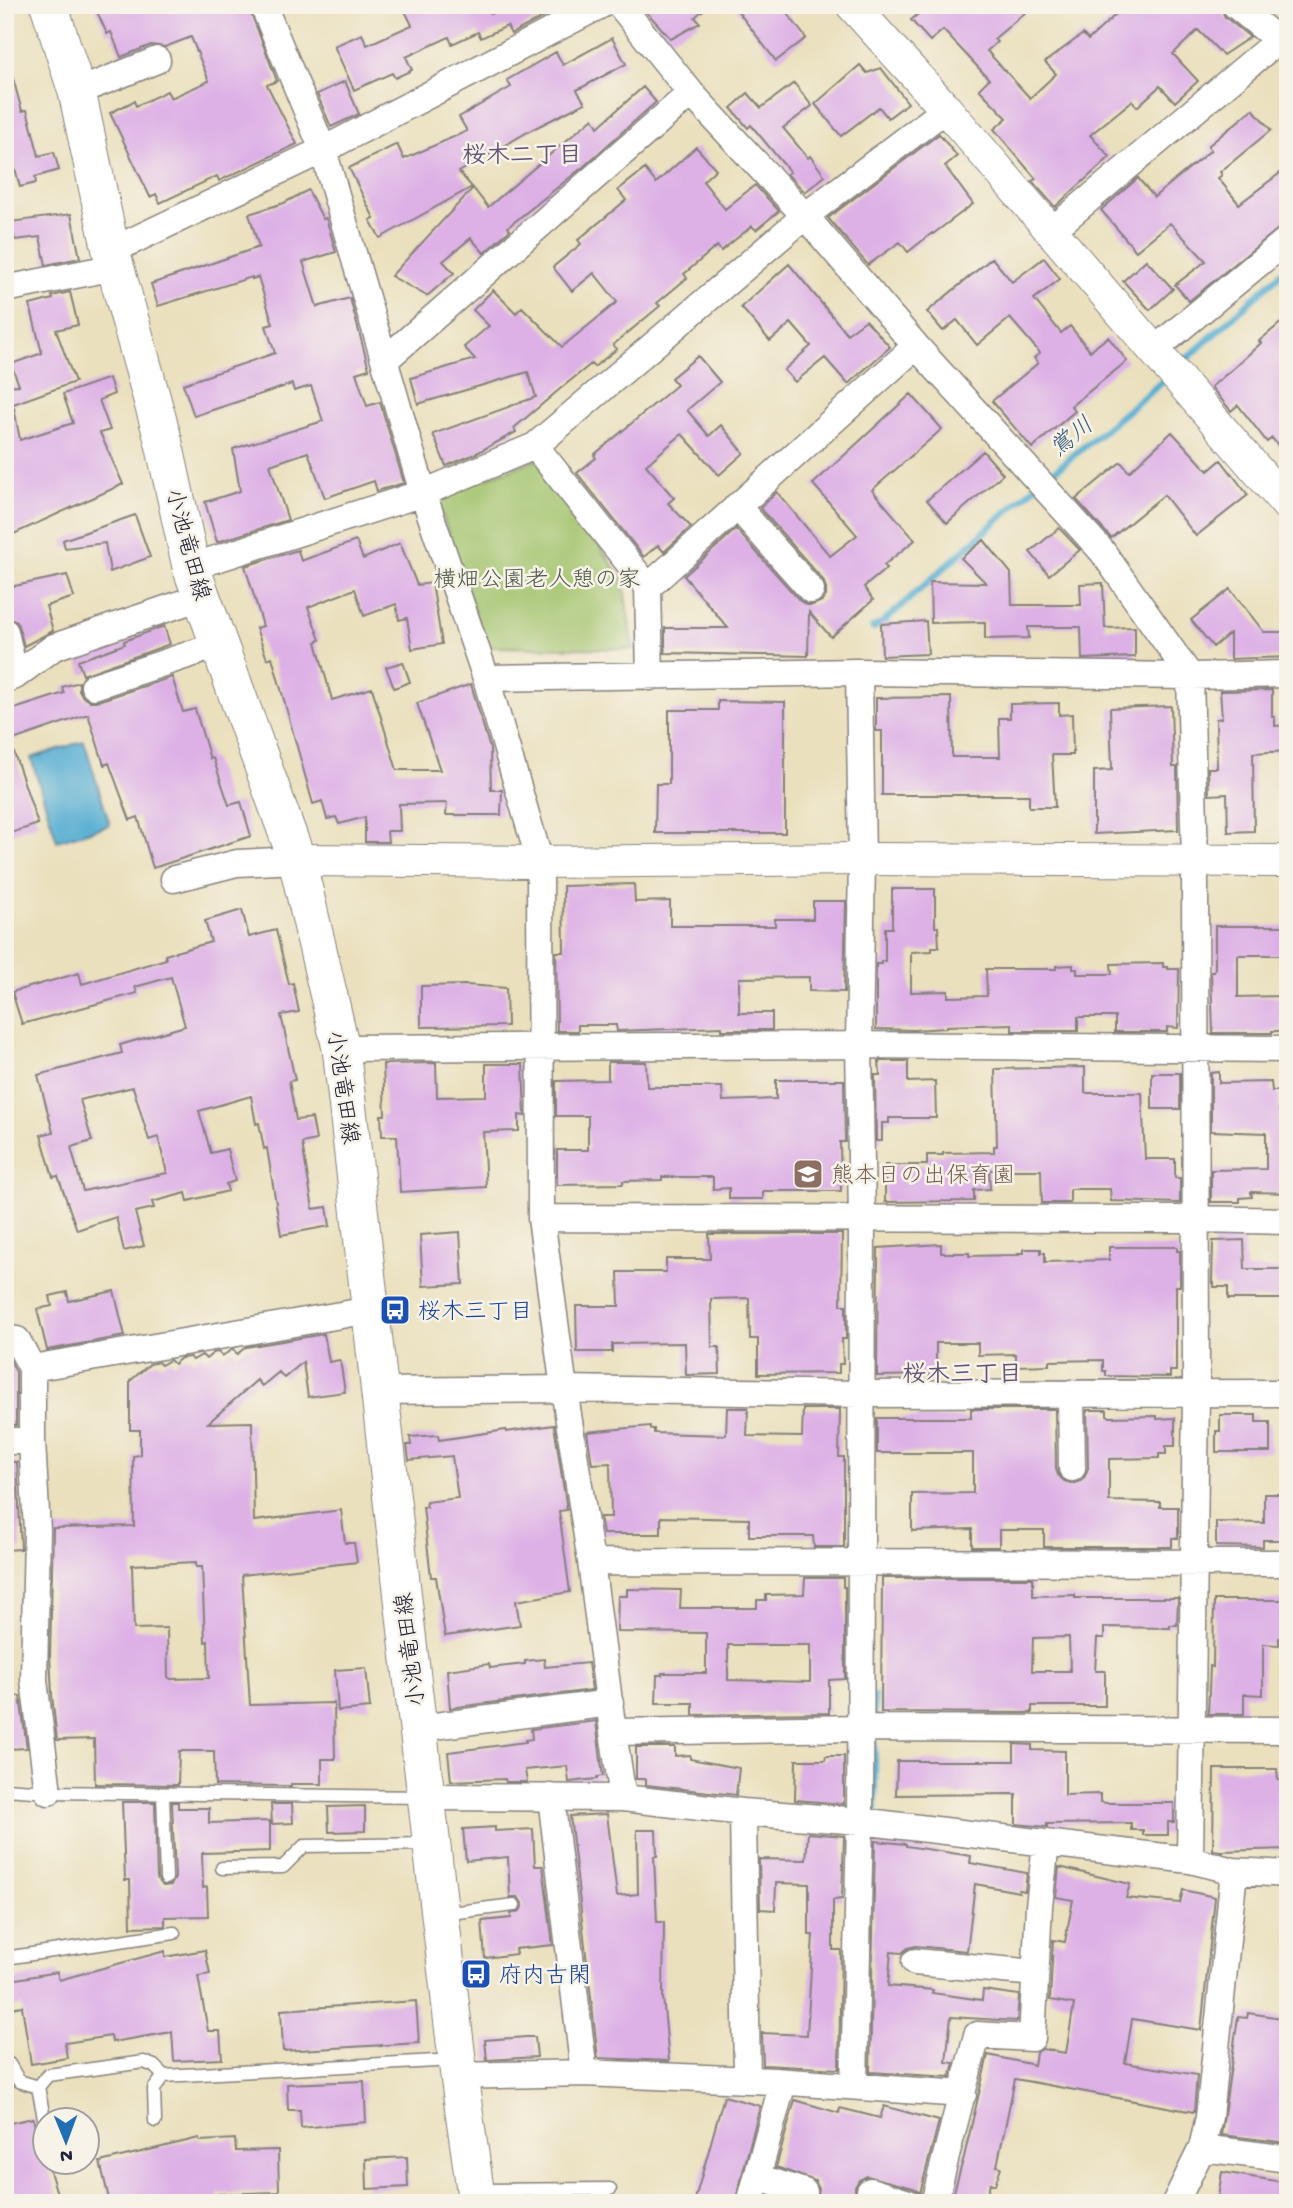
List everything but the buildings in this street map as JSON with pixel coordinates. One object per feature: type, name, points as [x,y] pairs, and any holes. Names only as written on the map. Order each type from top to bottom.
[{"type":"main road","name":"小池竜田線","points":[[49,5],[77,92],[113,259],[163,439],[196,582],[298,860],[341,1048],[458,2068],[476,2196]]},
{"type":"street","points":[[263,5],[323,150],[423,493],[486,678],[540,862],[541,1218],[623,1798]]},
{"type":"street","points":[[5,289],[113,259],[601,5]]},
{"type":"street","points":[[620,5],[691,93],[805,216],[916,346],[1102,551],[1190,676],[1195,861],[1196,1393],[1190,1860]]},
{"type":"street","points":[[852,5],[1285,498]]},
{"type":"street","points":[[1051,231],[1284,40],[1235,5]]},
{"type":"street","points":[[77,92],[157,60]]},
{"type":"street","points":[[385,360],[691,93]]},
{"type":"street","points":[[5,632],[10,678],[54,647],[196,582],[535,446],[805,216],[946,109]]},
{"type":"street","points":[[1154,350],[1288,239]]},
{"type":"street","points":[[648,587],[916,346]]},
{"type":"street","points":[[535,446],[648,587],[650,677]]},
{"type":"street","points":[[737,506],[811,590]]},
{"type":"street","points":[[94,686],[218,645]]},
{"type":"street","points":[[854,2086],[860,1821],[861,1561],[862,1219],[859,1045],[862,859],[859,672]]},
{"type":"street","points":[[486,678],[859,672],[1190,676],[1288,674]]},
{"type":"street","points":[[174,879],[237,863],[298,860],[1288,860]]},
{"type":"street","points":[[341,1048],[859,1045],[1288,1049]]},
{"type":"street","points":[[541,1218],[1288,1221]]},
{"type":"street","points":[[32,1368],[370,1310]]},
{"type":"street","points":[[5,1338],[17,1340],[32,1368],[32,1441],[37,1530],[34,1680],[48,1792]]},
{"type":"street","points":[[379,1391],[564,1389],[860,1394],[1288,1393]]},
{"type":"street","points":[[1071,1393],[1072,1468]]},
{"type":"street","points":[[5,1441],[32,1441]]},
{"type":"street","points":[[591,1562],[1288,1563]]},
{"type":"street","points":[[419,1728],[610,1703]]},
{"type":"street","points":[[614,1732],[860,1728],[1288,1730]]},
{"type":"street","points":[[428,1797],[623,1798],[743,1812],[860,1821],[1190,1860],[1234,1871],[1288,1874]]},
{"type":"street","points":[[551,1797],[583,2073]]},
{"type":"street","points":[[743,1812],[747,2080]]},
{"type":"street","points":[[934,2203],[977,2035],[1032,2038],[1046,1843]]},
{"type":"street","points":[[1175,2203],[1202,2148],[1209,2117],[1234,1871]]},
{"type":"street","points":[[915,1962],[1035,1973]]},
{"type":"street","points":[[458,2068],[747,2080],[963,2094]]},
{"type":"street","points":[[750,2203],[783,2082]]},
{"type":"street","points":[[1202,2148],[1288,2159]]},
{"type":"street","points":[[757,2177],[804,2192]]},
{"type":"street","points":[[870,2191],[908,2203]]},
{"type":"lane","points":[[5,1789],[48,1792],[428,1797]]},
{"type":"lane","points":[[163,1794],[166,1878]]},
{"type":"lane","points":[[222,1868],[283,1867],[304,1846],[433,1844]]},
{"type":"lane","points":[[441,1914],[514,1905]]},
{"type":"lane","points":[[5,1958],[174,1934]]},
{"type":"lane","points":[[5,2062],[19,2081],[38,2087]]},
{"type":"lane","points":[[38,2087],[48,2075],[144,2062],[154,2066],[164,2076],[458,2068]]},
{"type":"lane","points":[[155,2121],[153,2089],[164,2076]]},
{"type":"lane","points":[[38,2087],[42,2106]]},
{"type":"lane","points":[[476,2196],[610,2189]]},
{"type":"green space","name":"横畑公園老人憩の家","points":[[539,459],[623,580],[633,649],[486,647],[436,496]]},
{"type":"water","points":[[84,741],[110,825],[57,841],[31,758]]},
{"type":"waterway","name":"鴬川","points":[[1179,366],[1288,267]]},
{"type":"waterway","name":"鴬川","points":[[1045,479],[1168,377]]},
{"type":"waterway","name":"鴬川","points":[[873,628],[881,624],[1036,486]]},
{"type":"waterway","points":[[874,1696],[874,1722]]},
{"type":"waterway","points":[[874,1734],[875,1810]]},
{"type":"place","name":"熊本日の出保育園","points":[[808,1174]]},
{"type":"place","name":"桜木三丁目","points":[[395,1310]]},
{"type":"place","name":"府内古閑","points":[[476,1974]]},
{"type":"district","name":"桜木二丁目","points":[[522,154]]},
{"type":"district","name":"桜木三丁目","points":[[962,1373]]}]
